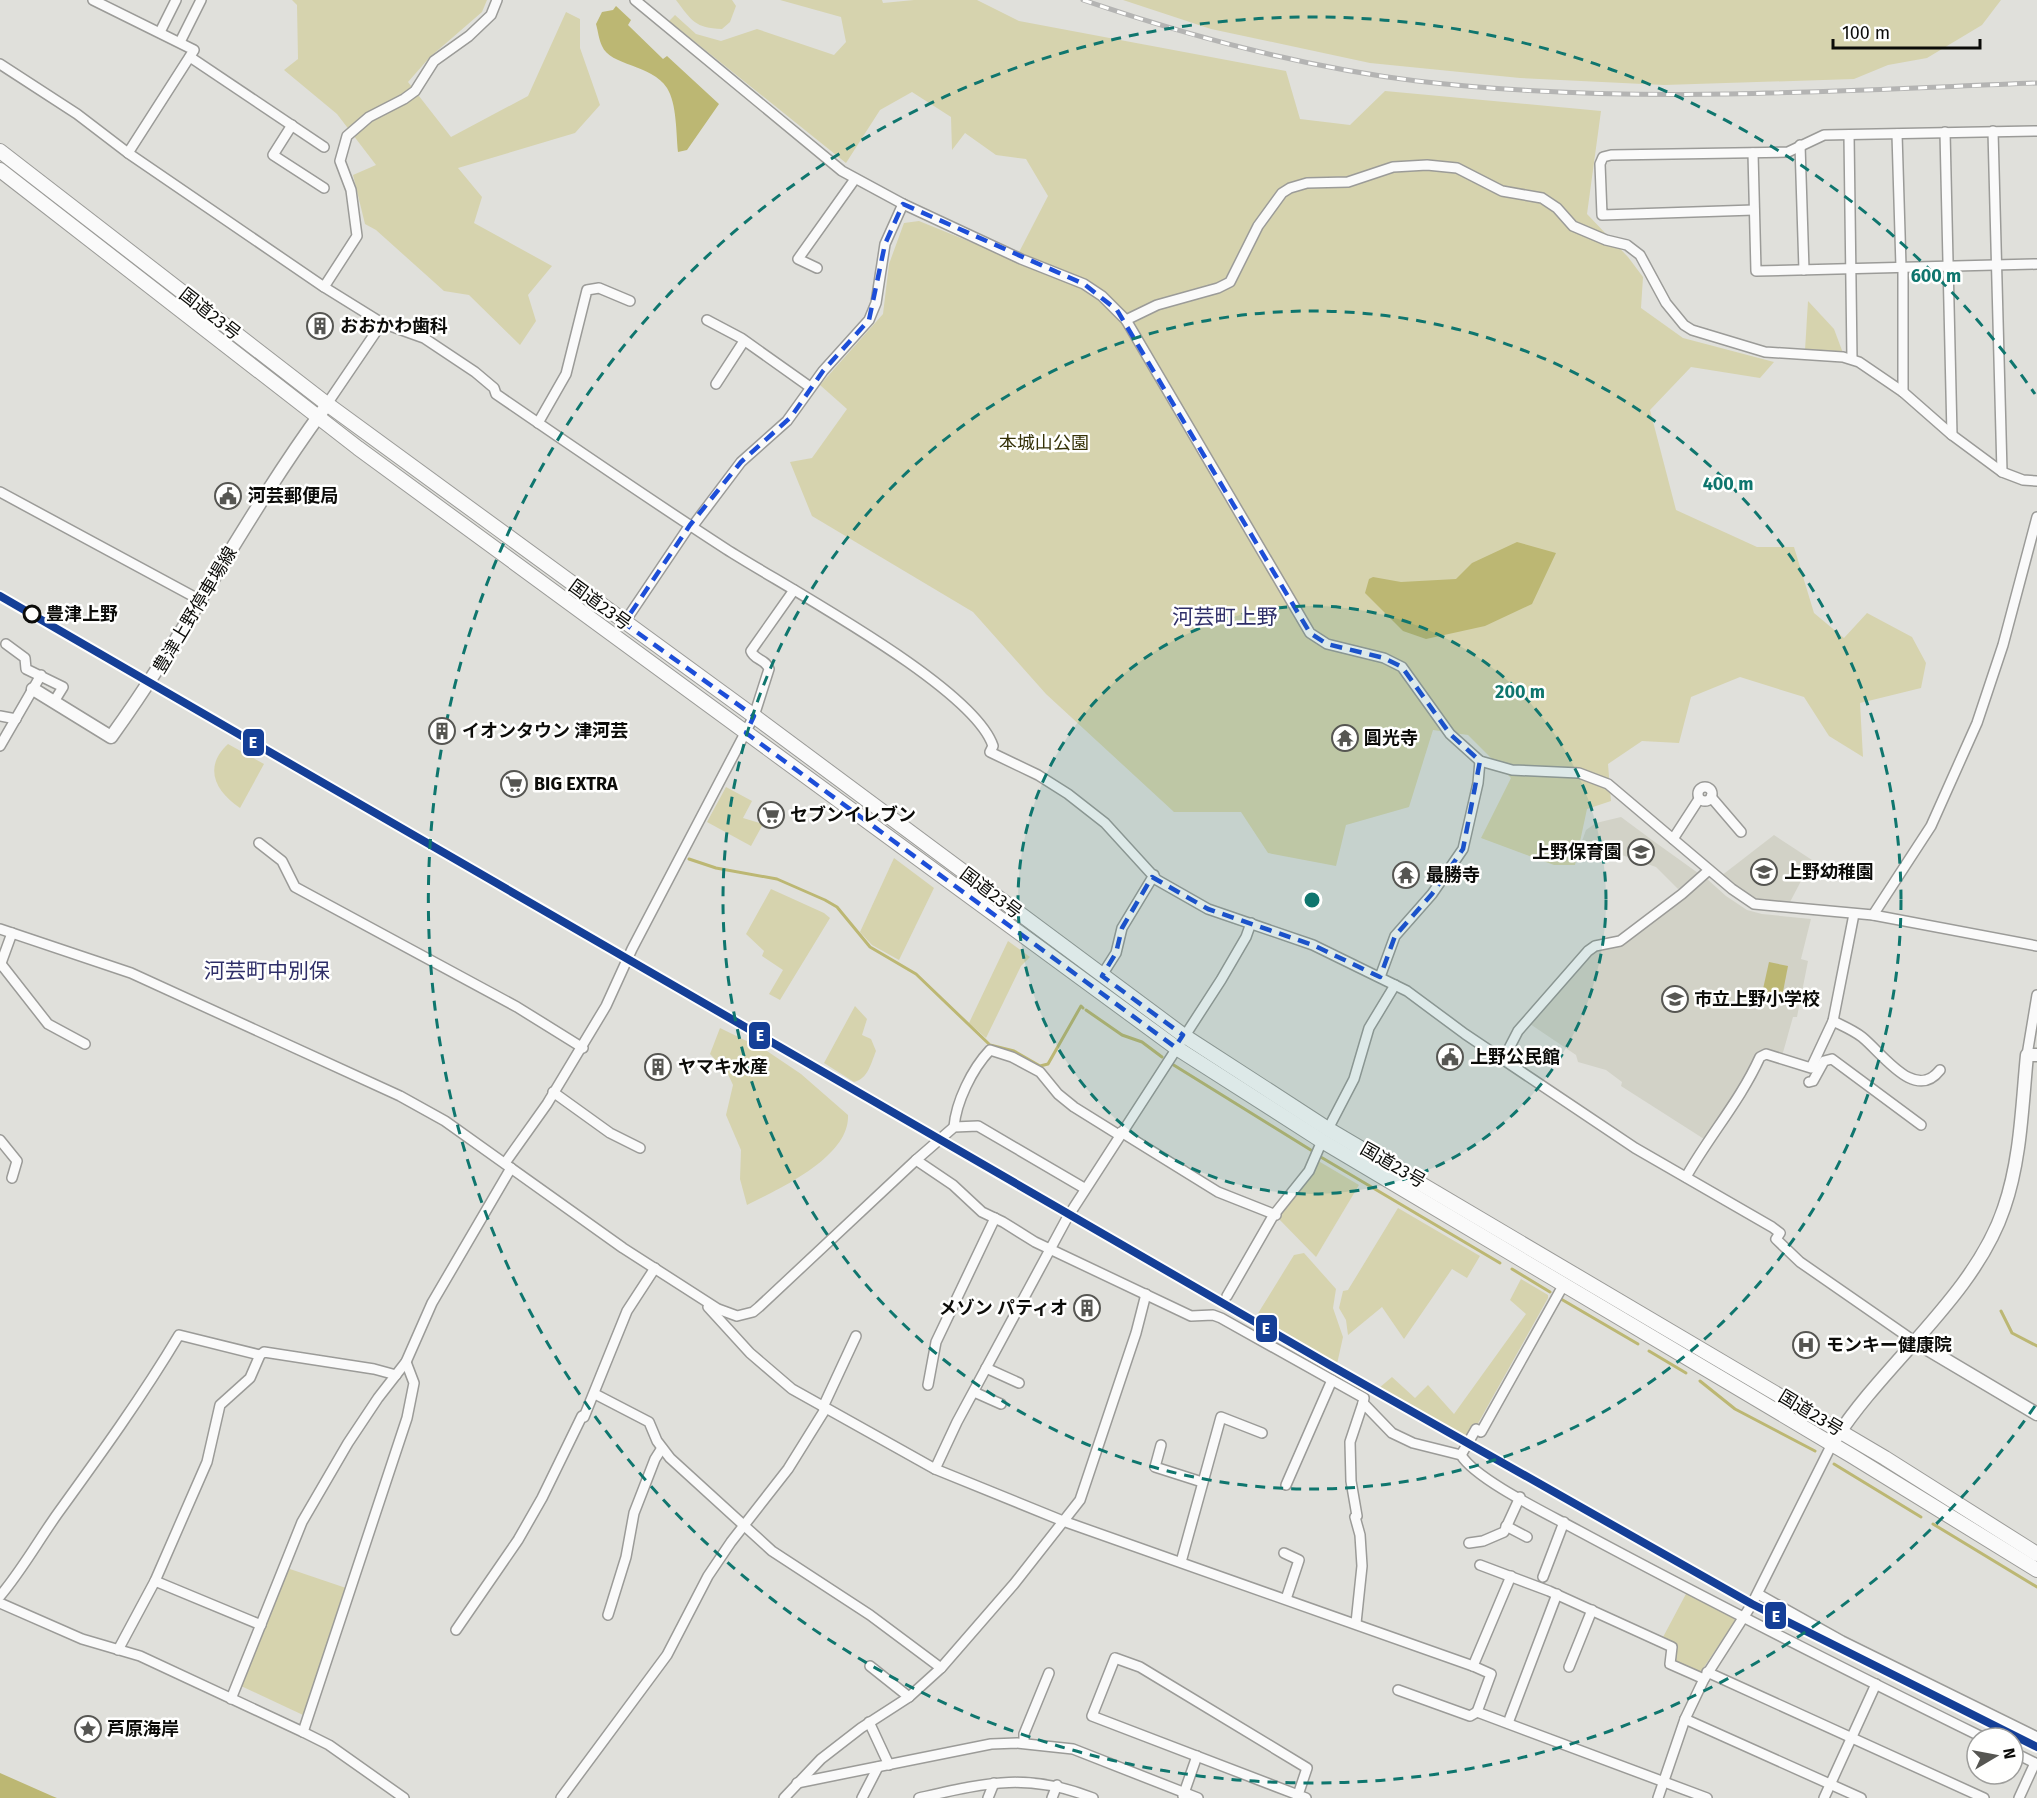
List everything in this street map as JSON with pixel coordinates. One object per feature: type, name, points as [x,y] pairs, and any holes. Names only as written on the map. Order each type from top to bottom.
[{"type":"highway","name":"国道23号","points":[[0,151],[327,404],[754,716],[1102,975],[1179,1041]]},
{"type":"highway","name":"国道23号","points":[[0,170],[318,416],[746,733],[1179,1041],[1564,1284],[2037,1570]]},
{"type":"highway","name":"国道23号","points":[[1325,1135],[1840,1431],[2037,1554]]},
{"type":"main road","name":"豊津上野停車場線","points":[[33,688],[111,737],[148,687],[200,600],[327,404]]},
{"type":"main road","points":[[1832,1444],[1840,1431],[1976,1265],[2002,1214],[2016,1155],[2033,1055]]},
{"type":"main road","points":[[1914,1341],[2037,1414]]},
{"type":"street","points":[[93,0],[194,50],[128,153]]},
{"type":"street","points":[[160,32],[176,0]]},
{"type":"street","points":[[180,42],[201,0]]},
{"type":"street","points":[[324,287],[357,236],[351,190],[340,161],[347,136],[369,117],[404,99],[415,90],[434,61],[469,36],[490,15],[497,0]]},
{"type":"street","points":[[635,0],[855,179],[1021,259],[1084,285],[1102,296],[1126,321],[1310,633],[1327,644],[1384,658],[1402,667],[1450,734],[1480,761],[1512,770],[1559,771],[1595,777],[1626,797],[1739,895],[1761,906],[1873,915],[2037,946]]},
{"type":"street","points":[[190,57],[324,147]]},
{"type":"street","points":[[0,64],[77,114],[128,153],[324,287],[382,323],[424,338],[475,372],[494,388],[496,394],[691,526],[906,660],[945,690],[988,731],[993,746],[990,752],[1038,775],[1068,794],[1105,823],[1157,880],[1208,909],[1313,945],[1420,999],[1503,1060],[1635,1148],[1772,1227],[1780,1233],[1776,1239],[1800,1262],[1914,1341]]},
{"type":"street","points":[[292,125],[273,155],[324,188]]},
{"type":"street","points":[[1754,210],[1602,215],[1600,164],[1603,157],[1611,155],[1788,152],[1824,135],[2037,130]]},
{"type":"street","points":[[1993,131],[2002,472]]},
{"type":"street","points":[[1945,132],[1952,435]]},
{"type":"street","points":[[1897,134],[1902,267],[1903,392]]},
{"type":"street","points":[[1849,135],[1852,359]]},
{"type":"street","points":[[1800,146],[1804,270]]},
{"type":"street","points":[[1753,153],[1756,271],[2037,264]]},
{"type":"street","points":[[1126,321],[1157,305],[1230,282],[1258,226],[1282,193],[1290,188],[1307,183],[1348,182],[1393,167],[1446,166],[1457,168],[1502,191],[1542,198],[1557,208],[1573,226],[1634,250],[1666,303],[1684,325],[1692,330],[1765,352],[1852,359],[1866,365],[1903,392],[1952,435],[2002,472],[2023,480],[2037,481]]},
{"type":"street","points":[[817,268],[798,259],[855,179]]},
{"type":"street","points":[[624,623],[691,526],[741,462],[787,421],[810,387],[857,336],[872,315],[885,244],[903,204]]},
{"type":"street","points":[[538,423],[566,374],[587,290],[598,288],[630,301]]},
{"type":"street","points":[[707,320],[744,341],[810,387]]},
{"type":"street","points":[[327,404],[382,323]]},
{"type":"street","points":[[716,384],[744,341]]},
{"type":"street","points":[[0,492],[200,600]]},
{"type":"street","points":[[1873,915],[1931,826],[1977,723],[2003,645],[2037,517]]},
{"type":"street","points":[[231,1699],[316,1496],[378,1398],[406,1362],[432,1303],[508,1166],[583,1048],[746,733],[769,672],[767,664],[753,655],[751,651],[794,590]]},
{"type":"street","points":[[6,644],[25,658],[26,669],[63,687],[55,700]]},
{"type":"street","points":[[0,746],[41,675]]},
{"type":"street","points":[[0,716],[16,719]]},
{"type":"street","points":[[1380,977],[1395,936],[1432,894],[1463,849],[1477,789],[1480,761]]},
{"type":"street","points":[[1673,839],[1700,800],[1698,790],[1709,783],[1711,797],[1706,801],[1700,800]]},
{"type":"street","points":[[1711,797],[1741,832]]},
{"type":"street","points":[[259,843],[282,861],[295,887],[517,1008],[583,1048]]},
{"type":"street","points":[[1503,1060],[1518,1031],[1588,951],[1620,940],[1682,894],[1709,870]]},
{"type":"street","points":[[1102,975],[1116,953],[1122,928],[1154,875]]},
{"type":"street","points":[[1686,1178],[1703,1146],[1739,1096],[1760,1057],[1766,1054],[1811,1068],[1833,1021],[1854,914]]},
{"type":"street","points":[[935,1469],[986,1368],[1084,1188],[1231,964],[1251,923]]},
{"type":"street","points":[[0,929],[89,957],[148,980],[399,1096],[445,1121],[584,1222],[703,1300],[725,1313],[737,1316],[753,1312],[954,1127],[978,1063],[990,1050],[1012,1057],[1040,1072],[1058,1094],[1074,1107],[1218,1192],[1276,1215]]},
{"type":"street","points":[[12,933],[0,965],[48,1024],[84,1044]]},
{"type":"street","points":[[1227,1296],[1276,1215],[1309,1170],[1354,1079],[1369,1029],[1395,985]]},
{"type":"street","points":[[2033,1055],[2037,995]]},
{"type":"street","points":[[1833,1021],[1863,1038],[1909,1078],[1920,1083],[1927,1082],[1940,1070]]},
{"type":"street","points":[[1809,1082],[1813,1081],[1824,1061],[1832,1059],[1921,1125]]},
{"type":"street","points":[[553,1092],[610,1133],[640,1148]]},
{"type":"street","points":[[954,1127],[978,1126],[1084,1188]]},
{"type":"street","points":[[0,1140],[17,1161],[12,1178]]},
{"type":"street","points":[[916,1160],[953,1185],[982,1212],[1049,1251],[1191,1316],[1213,1315],[1221,1318],[1364,1398],[1350,1442],[1352,1481],[1358,1516],[1355,1517],[1362,1548],[1356,1623]]},
{"type":"street","points":[[928,1385],[936,1342],[994,1218]]},
{"type":"street","points":[[456,1630],[518,1540],[542,1498],[595,1394],[627,1311],[655,1268]]},
{"type":"street","points":[[1461,1455],[1476,1429],[1481,1432],[1564,1284]]},
{"type":"street","points":[[784,1798],[821,1760],[868,1722],[909,1697],[941,1668],[1014,1584],[1080,1500],[1136,1333],[1146,1294]]},
{"type":"street","points":[[703,1300],[734,1336],[776,1377],[935,1469],[1063,1521],[1356,1623],[1491,1674],[1477,1712],[1470,1716],[1398,1690]]},
{"type":"street","points":[[0,1596],[23,1568],[45,1531],[148,1388],[179,1335],[260,1355]]},
{"type":"street","points":[[561,1798],[667,1655],[708,1576],[744,1524],[788,1469],[825,1407],[856,1336]]},
{"type":"street","points":[[118,1650],[155,1581],[207,1462],[220,1405],[250,1378],[260,1355],[264,1352],[374,1369],[396,1375]]},
{"type":"street","points":[[303,1732],[407,1418],[414,1383],[406,1362]]},
{"type":"street","points":[[986,1368],[1019,1383]]},
{"type":"street","points":[[1286,1485],[1332,1380]]},
{"type":"street","points":[[974,1392],[1001,1404]]},
{"type":"street","points":[[595,1394],[649,1422],[669,1458],[789,1564],[853,1604],[941,1668]]},
{"type":"street","points":[[1363,1403],[1392,1433],[1413,1443],[1461,1455],[1474,1469],[1564,1522],[1744,1618],[1965,1728]]},
{"type":"street","points":[[1181,1562],[1221,1417],[1262,1433]]},
{"type":"street","points":[[1658,1798],[1662,1780],[1685,1719],[1706,1676],[1758,1594],[1832,1444]]},
{"type":"street","points":[[1161,1445],[1155,1467],[1202,1482]]},
{"type":"street","points":[[608,1615],[626,1557],[634,1513],[655,1459],[662,1448]]},
{"type":"street","points":[[1469,1543],[1490,1539],[1504,1532],[1520,1497]]},
{"type":"street","points":[[1543,1577],[1564,1522]]},
{"type":"street","points":[[1506,1526],[1527,1537]]},
{"type":"street","points":[[1284,1553],[1299,1560],[1286,1599]]},
{"type":"street","points":[[1480,1565],[1557,1594],[1672,1647],[1670,1664],[1706,1676],[1984,1798]]},
{"type":"street","points":[[1473,1666],[1511,1576]]},
{"type":"street","points":[[155,1581],[261,1625]]},
{"type":"street","points":[[1508,1723],[1557,1594]]},
{"type":"street","points":[[1758,1594],[1842,1641],[2037,1737]]},
{"type":"street","points":[[0,1603],[82,1639],[140,1656],[303,1732],[328,1745],[404,1798]]},
{"type":"street","points":[[1569,1667],[1592,1610]]},
{"type":"street","points":[[1115,1658],[1140,1666],[1307,1768],[1302,1796],[1092,1716],[1115,1658]]},
{"type":"street","points":[[870,1666],[909,1697]]},
{"type":"street","points":[[1024,1743],[1024,1734],[1048,1673]]},
{"type":"street","points":[[1824,1798],[1876,1684]]},
{"type":"street","points":[[1477,1712],[1707,1798]]},
{"type":"street","points":[[1685,1719],[1861,1798]]},
{"type":"street","points":[[868,1722],[888,1765]]},
{"type":"street","points":[[797,1783],[991,1744],[1024,1743],[1073,1749],[1183,1795],[1198,1798]]},
{"type":"street","points":[[1183,1795],[1197,1756]]},
{"type":"street","points":[[2019,1798],[2036,1764]]},
{"type":"street","points":[[862,1798],[878,1767]]},
{"type":"street","points":[[919,1798],[994,1783],[1022,1781],[1057,1785],[1093,1798]]},
{"type":"street","points":[[988,1798],[994,1783]]},
{"type":"street","points":[[1052,1798],[1057,1785]]},
{"type":"highlighted area","points":[[903,204],[1084,284],[1117,310],[1310,633],[1327,644],[1384,658],[1402,667],[1450,734],[1480,761],[1463,849],[1432,894],[1395,936],[1380,977],[1313,945],[1208,909],[1152,877],[1122,928],[1116,953],[1102,976],[1183,1035],[1175,1047],[746,733],[754,716],[624,623],[690,525],[741,462],[791,417],[823,371],[869,320],[885,244]]},
{"type":"shaded area","points":[[616,6],[631,20],[628,25],[663,59],[667,56],[719,104],[687,150],[678,152],[674,110],[667,88],[652,74],[613,58],[602,46],[596,24],[602,12],[613,10]]},
{"type":"shaded area","points":[[1517,542],[1556,553],[1532,604],[1485,626],[1426,639],[1403,631],[1365,593],[1369,579],[1373,577],[1401,582],[1456,579],[1472,563]]},
{"type":"shaded area","name":"上野保育園","points":[[1621,817],[1698,873],[1678,889],[1656,867],[1582,841],[1586,830],[1596,823]]},
{"type":"shaded area","name":"上野幼稚園","points":[[1774,835],[1812,860],[1789,904],[1759,901],[1744,894],[1721,876]]},
{"type":"shaded area","name":"市立上野小学校","points":[[1706,878],[1726,896],[1747,910],[1762,914],[1811,919],[1801,959],[1808,961],[1797,1017],[1793,1017],[1782,1056],[1766,1052],[1704,1139],[1621,1086],[1622,1082],[1606,1070],[1578,1062],[1576,1055],[1530,1024],[1595,950],[1616,946]]},
{"type":"shaded area","points":[[1769,962],[1788,966],[1781,1002],[1761,998]]},
{"type":"shaded area","points":[[0,1773],[52,1796],[57,1798],[0,1798]]},
{"type":"green space","points":[[292,0],[487,0],[482,12],[430,57],[408,82],[451,137],[528,96],[566,12],[580,19],[580,48],[600,105],[575,133],[458,168],[482,197],[474,223],[552,266],[528,295],[536,321],[520,345],[469,295],[444,291],[376,230],[365,224],[353,175],[376,165],[337,114],[284,70],[298,59],[297,5]]},
{"type":"green space","points":[[676,0],[732,0],[736,6],[730,22],[722,29],[706,27],[695,22]]},
{"type":"green space","name":"本城山公園","points":[[780,0],[882,0],[883,3],[914,0],[977,0],[1019,21],[1286,71],[1300,119],[1350,125],[1385,91],[1601,111],[1587,214],[1628,257],[1643,277],[1641,308],[1683,338],[1774,362],[1760,378],[1691,367],[1650,410],[1676,510],[1757,547],[1794,547],[1814,613],[1844,638],[1867,613],[1912,637],[1926,663],[1921,688],[1860,703],[1863,757],[1829,736],[1804,697],[1740,677],[1691,697],[1679,743],[1642,741],[1608,764],[1611,801],[1587,809],[1575,865],[1554,865],[1481,838],[1511,778],[1468,735],[1433,730],[1409,807],[1346,825],[1336,866],[1268,853],[1241,812],[1174,812],[1046,694],[973,612],[812,516],[790,462],[812,458],[847,409],[820,385],[883,314],[889,264],[904,223],[919,221],[1015,260],[1048,196],[1026,159],[996,155],[965,133],[952,150],[951,117],[912,92],[880,110],[846,163],[669,21],[675,15],[696,34],[721,41],[757,29],[834,55],[846,42],[841,17]]},
{"type":"green space","points":[[1123,0],[2001,0],[1982,25],[1927,58],[1888,65],[1854,79],[1664,85],[1520,78],[1370,63],[1211,29]]},
{"type":"green space","points":[[1808,301],[1834,329],[1843,353],[1805,350]]},
{"type":"green space","points":[[228,744],[264,764],[240,808],[224,794],[215,778],[216,761]]},
{"type":"green space","points":[[726,787],[752,801],[743,818],[763,824],[751,846],[707,822]]},
{"type":"green space","points":[[894,858],[934,888],[899,960],[872,945],[860,932]]},
{"type":"green space","points":[[771,889],[824,913],[830,918],[780,1000],[769,994],[783,970],[762,956],[764,951],[746,934]]},
{"type":"green space","points":[[1008,941],[1030,957],[1021,966],[986,1038],[969,1023]]},
{"type":"green space","points":[[855,1006],[867,1019],[862,1035],[871,1039],[876,1051],[866,1074],[854,1082],[824,1063]]},
{"type":"green space","points":[[720,1028],[767,1051],[801,1074],[848,1115],[846,1130],[838,1145],[825,1158],[794,1181],[747,1205],[740,1179],[741,1150],[726,1115],[733,1085],[727,1072],[710,1054]]},
{"type":"green space","points":[[1315,1159],[1359,1185],[1316,1257],[1277,1217]]},
{"type":"green space","points":[[1398,1208],[1480,1256],[1467,1278],[1452,1269],[1404,1339],[1382,1307],[1348,1335],[1346,1320],[1339,1308],[1343,1291],[1348,1290]]},
{"type":"green space","points":[[1304,1253],[1336,1289],[1333,1308],[1343,1337],[1337,1364],[1257,1315],[1294,1255]]},
{"type":"green space","points":[[1521,1279],[1548,1295],[1548,1298],[1476,1427],[1465,1435],[1379,1388],[1392,1377],[1415,1398],[1428,1385],[1454,1414],[1526,1314],[1510,1300]]},
{"type":"green space","points":[[287,1568],[346,1588],[303,1715],[241,1686]]},
{"type":"green space","points":[[1687,1592],[1734,1617],[1735,1621],[1700,1673],[1675,1663],[1677,1645],[1662,1639]]},
{"type":"waterway","points":[[689,859],[716,868],[777,879],[837,907],[870,947],[916,974],[990,1045],[1014,1051],[1040,1066],[1048,1064],[1081,1006],[1083,1008]]},
{"type":"waterway","points":[[1086,1010],[1122,1035],[1142,1042],[1162,1057]]},
{"type":"waterway","points":[[1172,1064],[1314,1152]]},
{"type":"waterway","points":[[1319,1156],[1500,1263]]},
{"type":"waterway","points":[[1512,1269],[1550,1292]]},
{"type":"waterway","points":[[1561,1299],[1638,1344]]},
{"type":"waterway","points":[[2001,1311],[2012,1333],[2037,1346]]},
{"type":"waterway","points":[[1649,1351],[1686,1373]]},
{"type":"waterway","points":[[1700,1381],[1735,1409],[1815,1451]]},
{"type":"waterway","points":[[1834,1464],[1921,1517]]},
{"type":"waterway","points":[[1933,1524],[2037,1587]]},
{"type":"railway","points":[[1083,0],[1206,38],[1332,68],[1417,81],[1494,88],[1572,93],[1727,94],[2037,83]]},
{"type":"transit line","name":"E","points":[[0,596],[1328,1364],[1752,1604],[2037,1747]]},
{"type":"place","name":"おおかわ歯科","points":[[320,326]]},
{"type":"place","name":"河芸郵便局","points":[[228,496]]},
{"type":"place","name":"豊津上野","points":[[32,614]]},
{"type":"place","name":"イオンタウン 津河芸","points":[[442,731]]},
{"type":"place","name":"圓光寺","points":[[1345,738]]},
{"type":"place","name":"BIG EXTRA","points":[[514,784]]},
{"type":"place","name":"セブンイレブン","points":[[771,815]]},
{"type":"place","name":"上野保育園","points":[[1641,852]]},
{"type":"place","name":"上野幼稚園","points":[[1764,872]]},
{"type":"place","name":"最勝寺","points":[[1406,875]]},
{"type":"place","name":"市立上野小学校","points":[[1675,999]]},
{"type":"place","name":"上野公民館","points":[[1450,1057]]},
{"type":"place","name":"ヤマキ水産","points":[[658,1067]]},
{"type":"place","name":"メゾン パティオ","points":[[1087,1308]]},
{"type":"place","name":"モンキー健康院","points":[[1806,1345]]},
{"type":"place","name":"芦原海岸","points":[[88,1729]]},
{"type":"district","name":"河芸町上野","points":[[1225,617]]},
{"type":"district","name":"河芸町中別保","points":[[267,971]]}]
